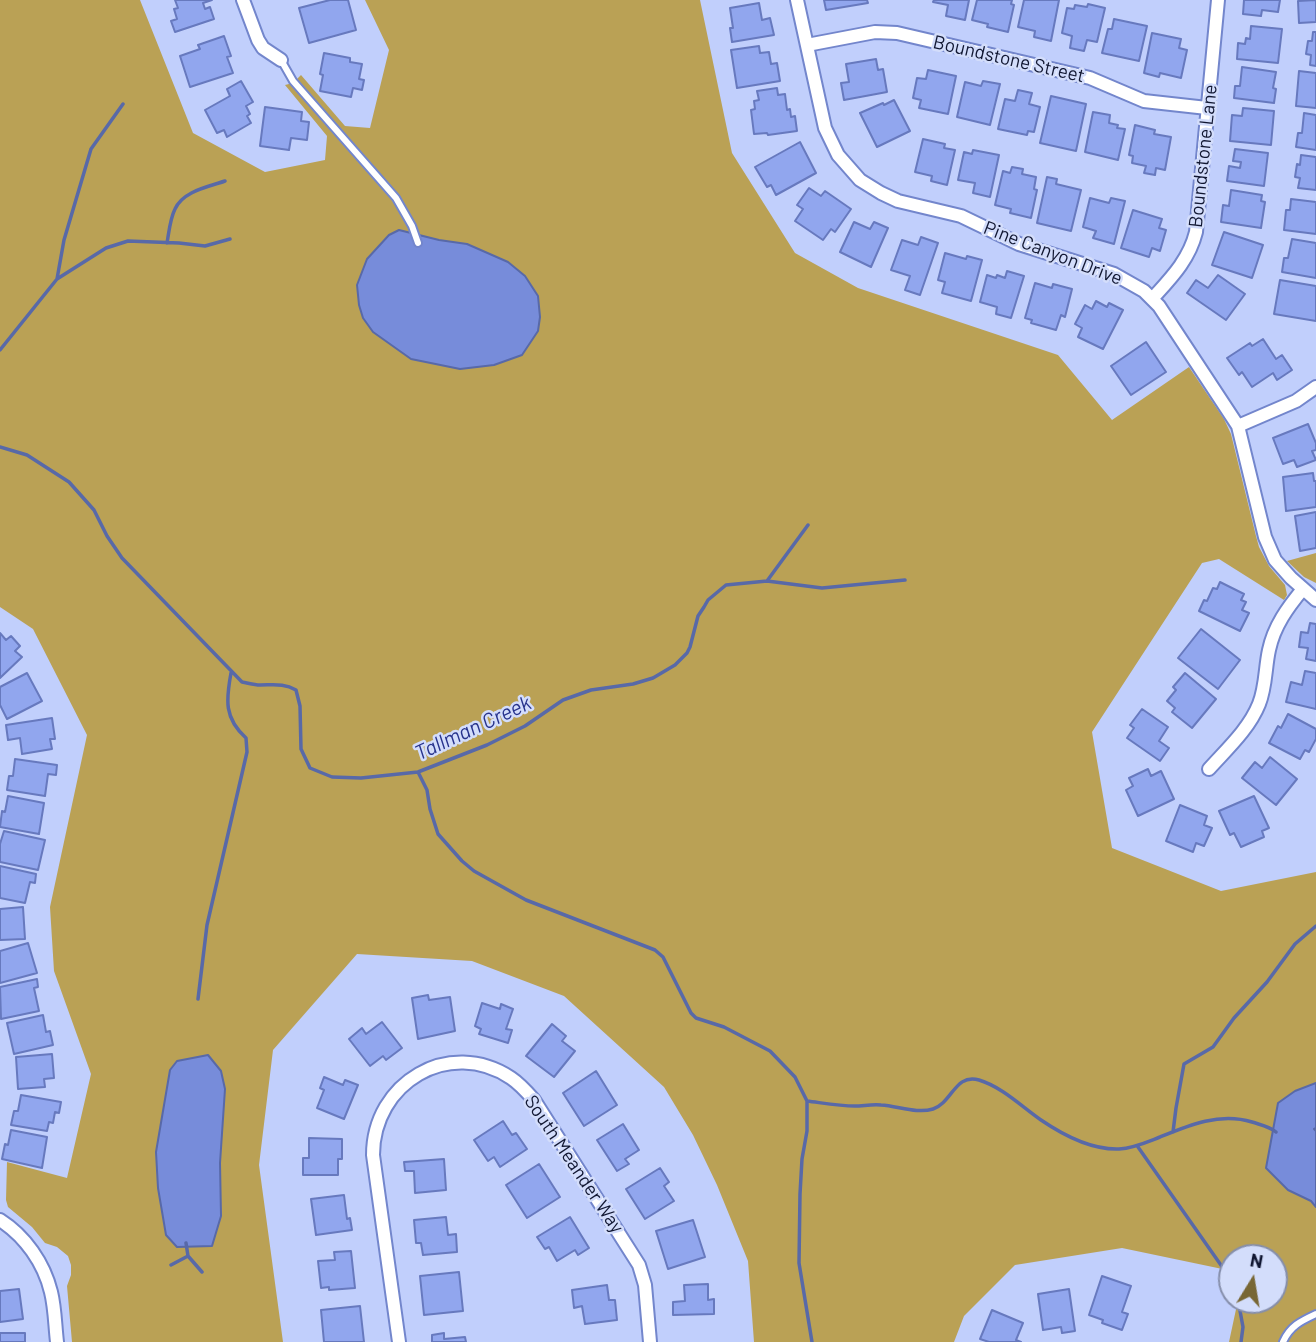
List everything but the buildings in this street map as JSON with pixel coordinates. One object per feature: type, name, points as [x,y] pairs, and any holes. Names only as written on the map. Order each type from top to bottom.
[{"type":"street","points":[[243,0],[263,48],[281,60]]},
{"type":"street","name":"Pine Canyon Drive","points":[[797,0],[828,135],[838,155],[860,180],[898,201],[961,216],[1019,244],[1114,274],[1134,284],[1153,299],[1238,426],[1268,545],[1275,560],[1291,578],[1310,590],[1316,600]]},
{"type":"street","name":"Boundstone Lane","points":[[1153,299],[1184,263],[1193,243],[1218,0]]},
{"type":"street","name":"Boundstone Street","points":[[807,45],[875,32],[889,32],[1090,78],[1144,101],[1207,108]]},
{"type":"street","points":[[1238,426],[1296,401],[1316,387]]},
{"type":"street","points":[[1209,769],[1253,716],[1262,696],[1268,654],[1275,630],[1284,614],[1310,590]]},
{"type":"street","name":"South Meander Way","points":[[399,1342],[373,1139],[385,1108],[404,1083],[442,1064],[459,1062],[482,1065],[503,1073],[520,1085],[534,1100],[639,1265],[645,1285],[650,1342]]},
{"type":"street","points":[[0,1220],[26,1242],[46,1276],[51,1293],[57,1342]]},
{"type":"lane","points":[[281,60],[293,81],[396,198],[418,243]]},
{"type":"lane","points":[[1283,1342],[1289,1329],[1316,1314]]},
{"type":"shaded area","points":[[0,0],[140,0],[193,133],[265,172],[325,160],[327,136],[285,85],[293,83],[301,75],[345,126],[370,128],[389,50],[365,0],[700,0],[732,153],[795,253],[858,288],[1058,355],[1112,420],[1189,367],[1231,434],[1259,547],[1269,566],[1285,585],[1287,595],[1284,600],[1219,559],[1202,563],[1092,732],[1112,848],[1221,891],[1316,872],[1316,1342],[1229,1342],[1235,1314],[1288,1314],[1288,1244],[1218,1244],[1218,1268],[1122,1248],[1015,1265],[964,1316],[954,1342],[754,1342],[748,1261],[693,1135],[664,1087],[564,996],[472,961],[357,954],[273,1050],[259,1165],[283,1342],[72,1342],[67,1286],[71,1265],[68,1256],[57,1247],[45,1243],[32,1227],[8,1207],[6,1200],[7,1162],[67,1178],[91,1074],[54,971],[50,907],[87,735],[33,629],[0,607]]},
{"type":"shaded area","points":[[1316,553],[1316,583],[1304,577],[1287,561]]},
{"type":"water","points":[[399,230],[467,244],[508,262],[525,276],[538,296],[540,317],[538,331],[522,355],[494,365],[460,369],[411,359],[373,332],[363,318],[357,285],[367,259],[389,235]]},
{"type":"water","points":[[208,1055],[221,1071],[225,1089],[220,1163],[221,1216],[212,1246],[177,1247],[166,1235],[158,1188],[156,1152],[170,1070],[177,1061]]},
{"type":"water","points":[[1316,1083],[1316,1207],[1311,1201],[1288,1190],[1266,1168],[1278,1103],[1295,1091]]},
{"type":"waterway","points":[[57,279],[64,240],[91,149],[123,104]]},
{"type":"waterway","points":[[167,243],[172,217],[179,203],[197,190],[225,181]]},
{"type":"waterway","points":[[0,350],[57,279],[106,248],[128,241],[205,246],[230,239]]},
{"type":"waterway","name":"Tallman Creek","points":[[0,447],[27,455],[69,482],[94,510],[122,558],[242,682],[283,685],[296,690],[300,706],[301,749],[310,768],[332,777],[361,778],[418,772],[487,745],[525,726],[563,700],[591,690],[653,678],[675,665],[687,653],[698,616],[708,600],[726,585],[767,581],[822,588],[905,580]]},
{"type":"waterway","points":[[767,581],[808,525]]},
{"type":"waterway","points":[[198,999],[207,925],[247,752],[246,738],[234,723],[228,708],[231,673]]},
{"type":"waterway","points":[[418,772],[427,790],[438,834],[462,861],[474,871],[526,900],[655,950],[663,957],[696,1018],[724,1027],[770,1051],[795,1077],[807,1101],[927,1110],[939,1106],[959,1085],[971,1079],[996,1087],[1059,1131],[1109,1149],[1145,1143],[1193,1124],[1216,1119],[1240,1119],[1276,1132]]},
{"type":"waterway","points":[[1173,1132],[1184,1064],[1213,1047],[1295,944],[1316,926]]},
{"type":"waterway","points":[[807,1101],[807,1131],[800,1194],[799,1263],[812,1342]]},
{"type":"waterway","points":[[1138,1147],[1218,1261]]},
{"type":"waterway","points":[[171,1265],[188,1256],[186,1243]]},
{"type":"waterway","points":[[188,1256],[202,1272]]},
{"type":"waterway","points":[[1241,1314],[1243,1327],[1241,1342]]}]
